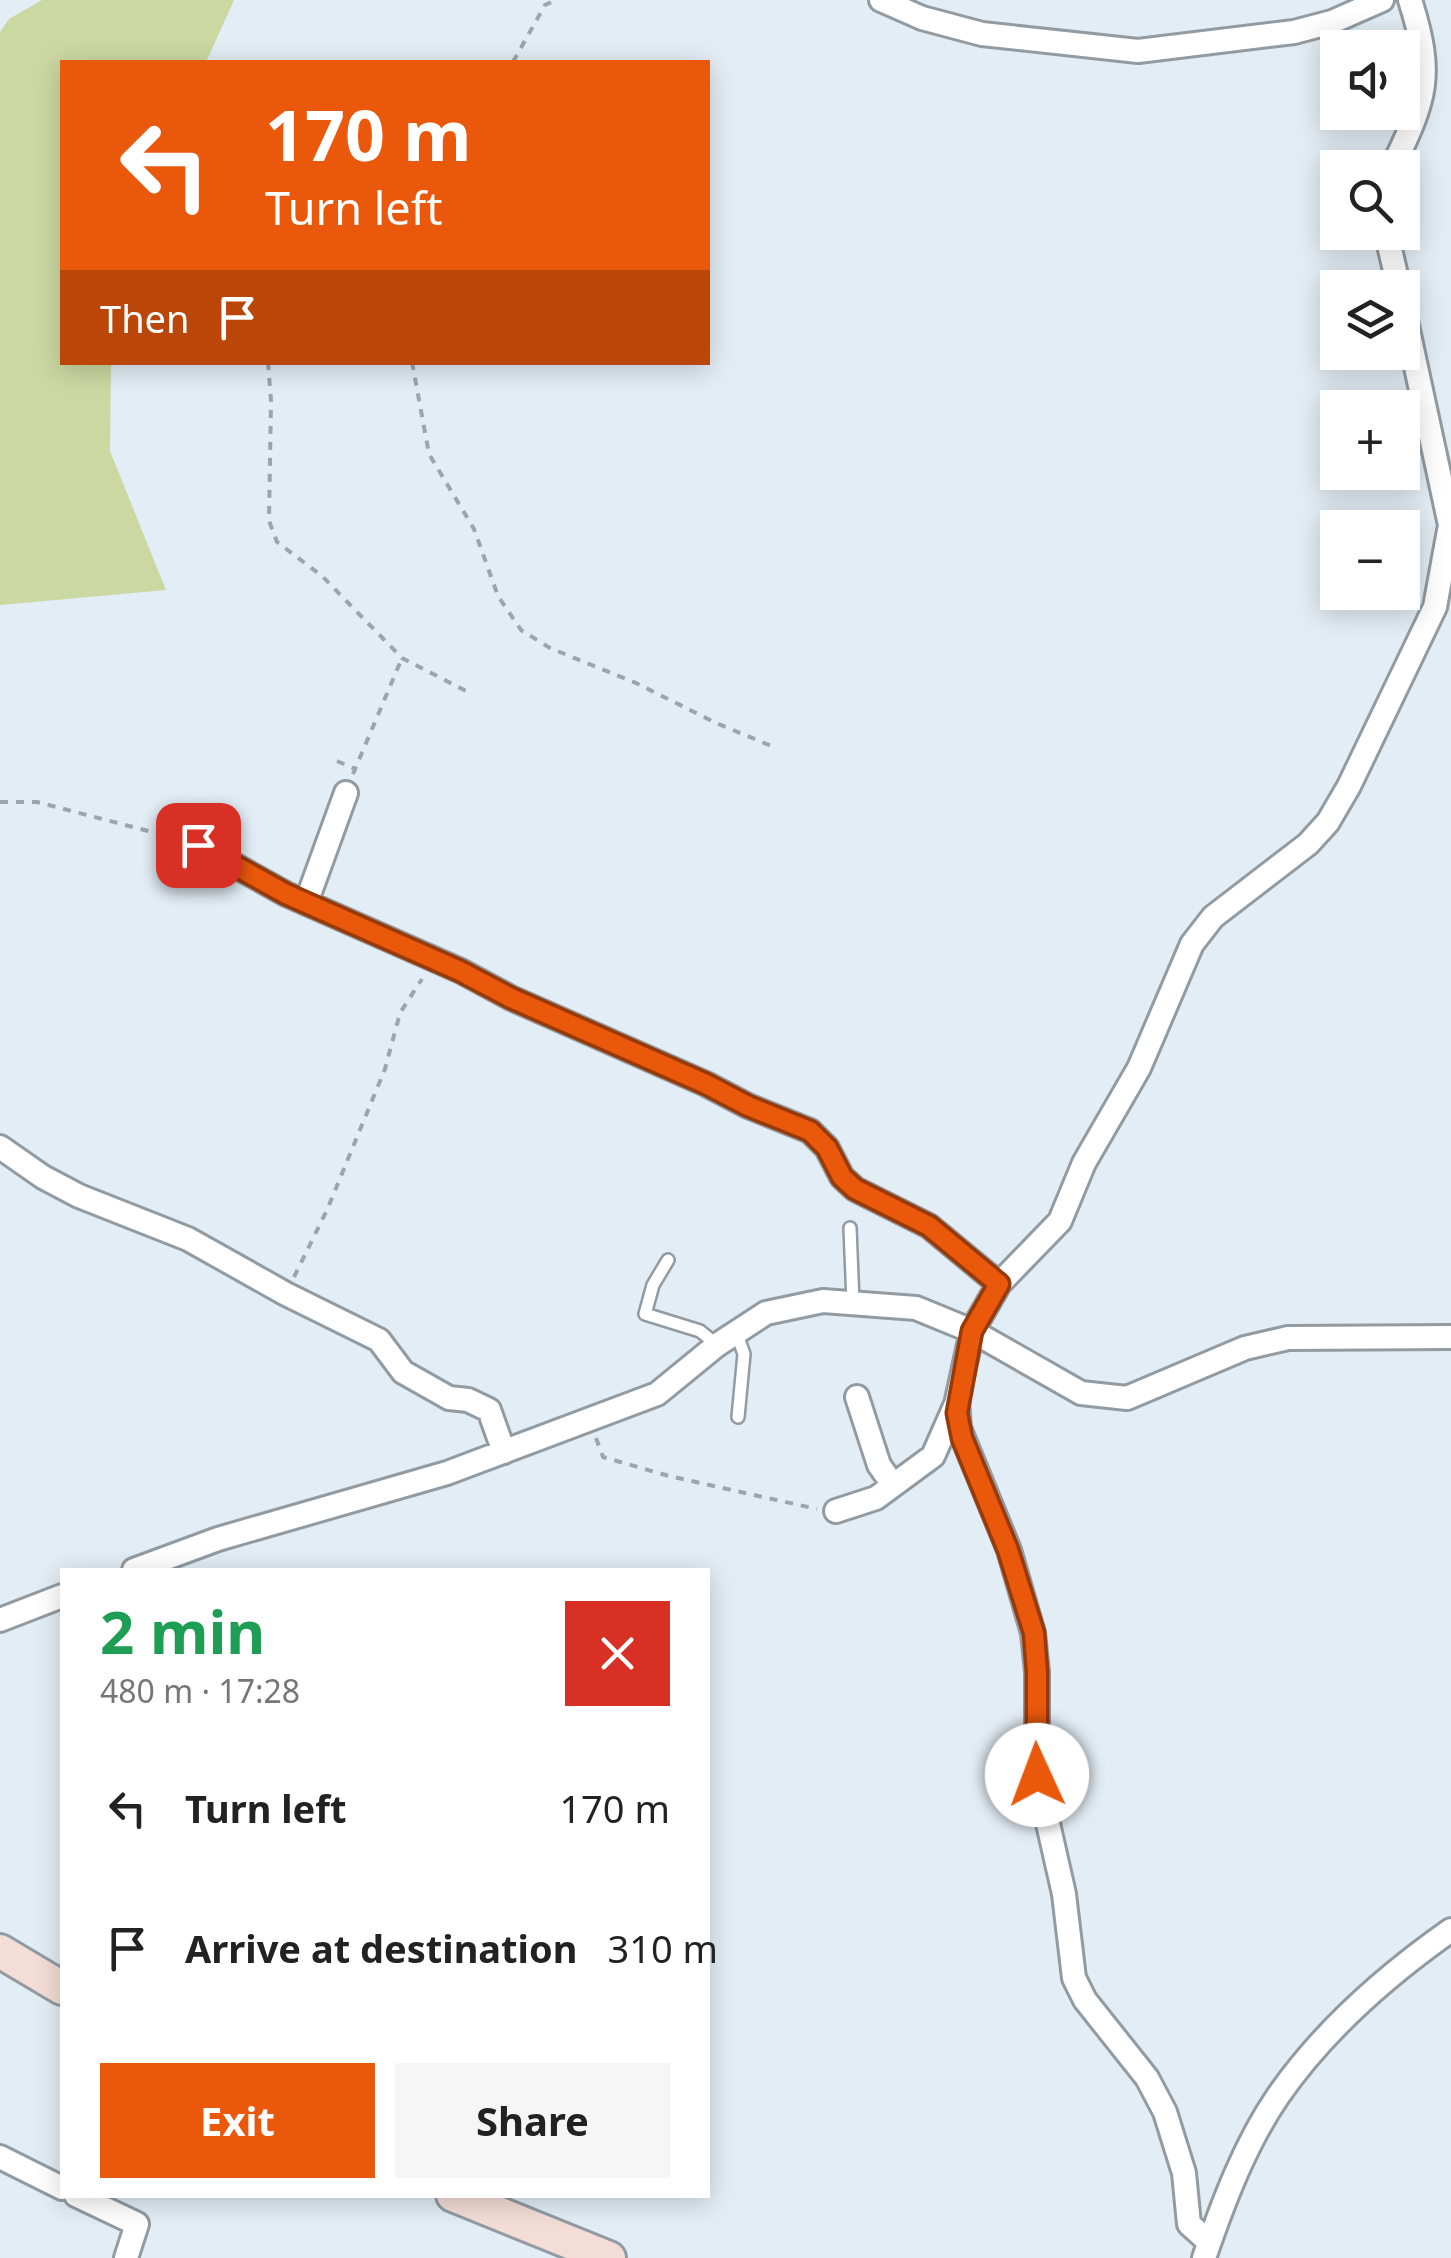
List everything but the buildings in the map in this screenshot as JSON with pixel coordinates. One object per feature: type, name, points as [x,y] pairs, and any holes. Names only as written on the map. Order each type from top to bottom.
[{"type":"street","points":[[881,0],[922,18],[982,34],[1138,51],[1294,32],[1332,22],[1382,0]]},
{"type":"street","points":[[1401,150],[1425,89],[1423,58],[1410,0]]},
{"type":"street","points":[[836,1511],[876,1498],[933,1456],[957,1400],[972,1331],[999,1284],[1060,1221],[1084,1163],[1139,1068],[1192,944],[1213,917],[1308,844],[1328,822],[1350,786],[1435,608],[1450,525],[1417,370]]},
{"type":"street","points":[[306,903],[346,793]]},
{"type":"street","points":[[198,845],[306,903],[810,1131],[827,1148],[842,1177],[855,1189],[929,1226],[999,1284]]},
{"type":"street","points":[[0,1147],[79,1196],[188,1240],[379,1340],[403,1372],[449,1398],[468,1400],[488,1410],[504,1452]]},
{"type":"street","points":[[139,1568],[218,1539],[404,1487],[657,1394],[766,1314],[823,1301],[916,1308],[972,1331],[1081,1393],[1127,1398],[1245,1348],[1288,1338],[1451,1338]]},
{"type":"street","points":[[857,1397],[878,1465],[893,1486]]},
{"type":"street","points":[[957,1400],[962,1438],[1008,1550],[1034,1633],[1037,1775],[1064,1894],[1074,1978],[1085,2000],[1147,2078],[1165,2112],[1184,2173],[1189,2224],[1206,2250]]},
{"type":"street","points":[[0,1620],[60,1597]]},
{"type":"street","points":[[1206,2250],[1247,2152],[1277,2098],[1298,2070],[1343,2020],[1451,1930]]},
{"type":"street","points":[[0,1951],[60,1987]]},
{"type":"street","points":[[0,2157],[60,2187]]},
{"type":"street","points":[[82,2198],[137,2224],[126,2258]]},
{"type":"street","points":[[460,2198],[609,2258]]},
{"type":"lane","points":[[850,1228],[853,1302]]},
{"type":"lane","points":[[668,1260],[653,1285],[644,1314],[727,1339],[744,1354],[738,1416]]},
{"type":"path","points":[[514,60],[546,5],[556,0]]},
{"type":"path","points":[[268,365],[269,521],[277,542],[322,576],[402,658],[468,692]]},
{"type":"path","points":[[413,365],[430,454],[474,529],[498,596],[521,630],[550,648],[774,746]]},
{"type":"path","points":[[346,793],[402,658]]},
{"type":"path","points":[[337,761],[355,769]]},
{"type":"path","points":[[0,802],[37,802],[198,845]]},
{"type":"path","points":[[286,1294],[327,1210],[385,1069],[400,1012],[436,960]]},
{"type":"path","points":[[590,1420],[603,1457],[800,1508],[836,1511]]},
{"type":"green space","points":[[42,0],[234,0],[207,60],[60,60],[60,365],[111,365],[110,451],[166,590],[0,605],[0,32],[9,19]]},
{"type":"route","points":[[198,845],[286,894],[810,1131],[827,1148],[842,1177],[855,1189],[929,1226],[999,1284],[972,1331],[957,1413],[962,1438],[1008,1550],[1034,1633],[1037,1775]]}]
